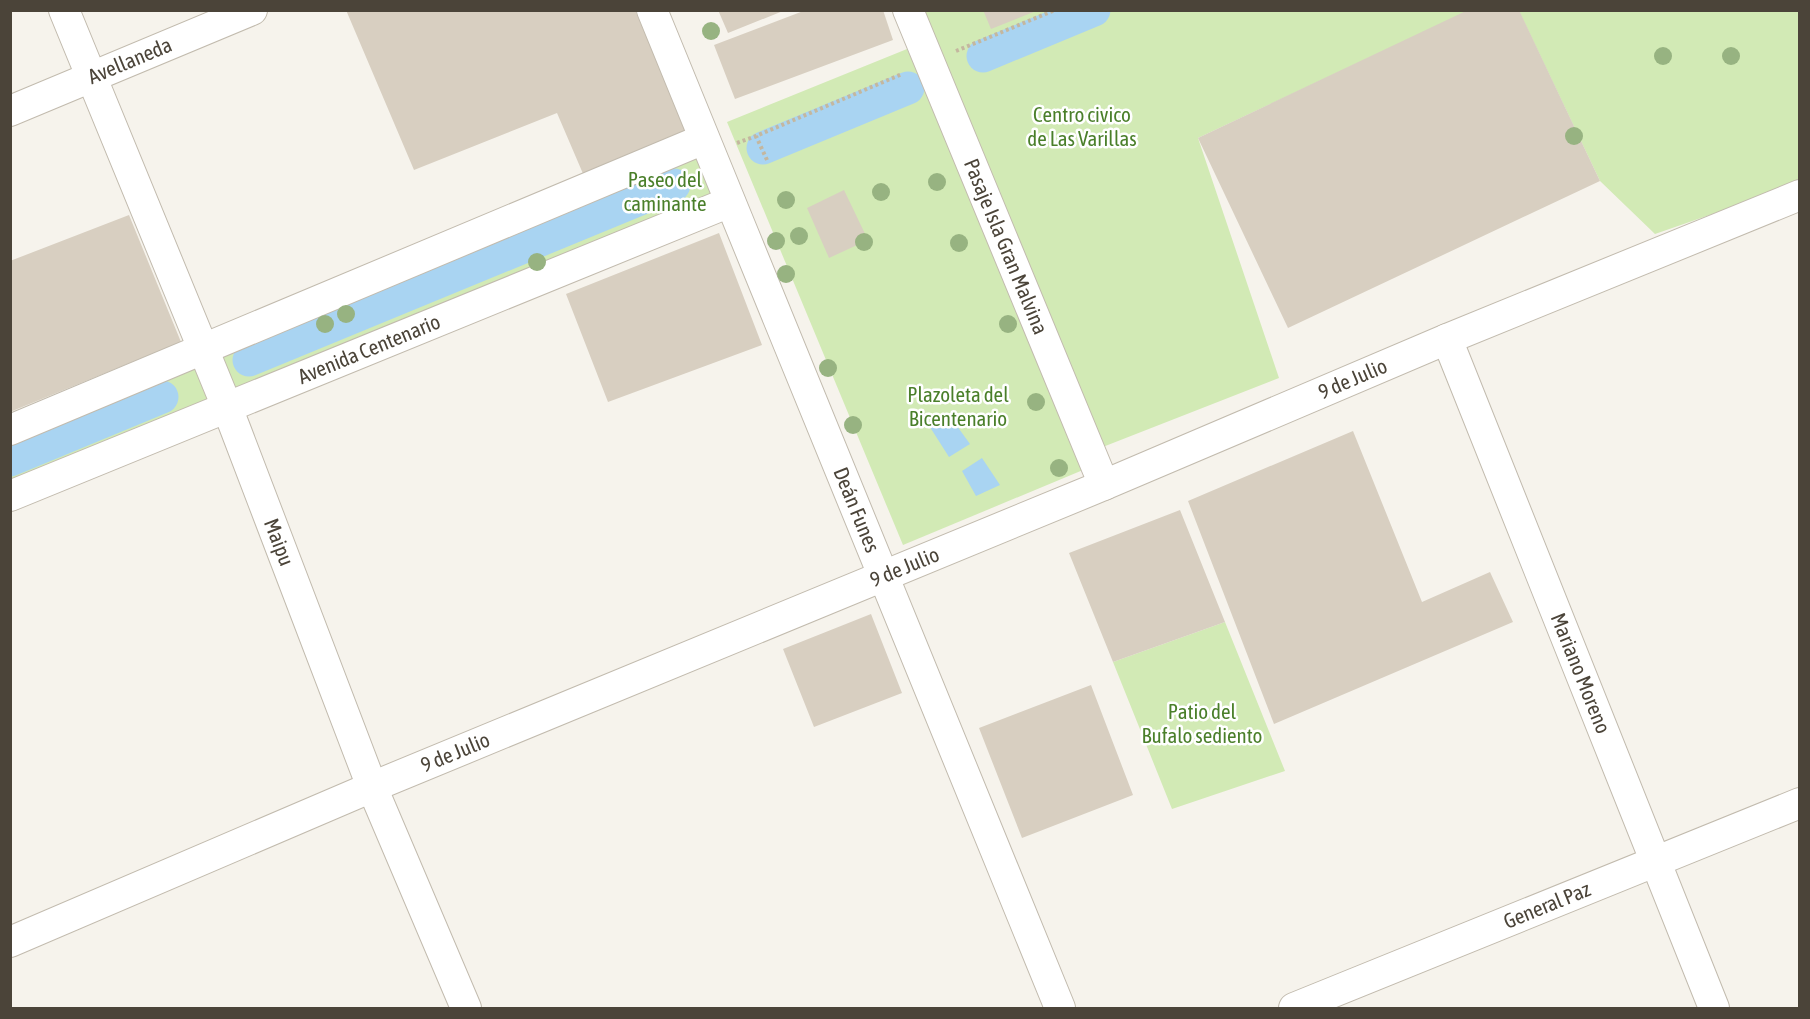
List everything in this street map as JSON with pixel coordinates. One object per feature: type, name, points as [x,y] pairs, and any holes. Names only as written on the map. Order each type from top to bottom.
[{"type":"street","name":"Maipu","points":[[64,10],[227,407],[372,787],[466,1008]]},
{"type":"street","name":"Avellaneda","points":[[10,111],[252,10]]},
{"type":"street","name":"Deán Funes","points":[[652,10],[1060,1008]]},
{"type":"street","name":"Pasaje Isla Gran Malvina","points":[[908,10],[1104,484]]},
{"type":"street","points":[[10,430],[704,139]]},
{"type":"street","name":"9 de Julio","points":[[10,942],[372,787],[1104,484],[1447,339],[1800,195]]},
{"type":"street","name":"Avenida Centenario","points":[[10,496],[730,202]]},
{"type":"street","name":"Mariano Moreno","points":[[1447,339],[1714,1008]]},
{"type":"street","name":"General Paz","points":[[1294,1008],[1800,803]]},
{"type":"path","points":[[767,160],[756,136],[1055,10]]},
{"type":"green space","points":[[908,11],[1468,11],[1198,138],[1279,378],[1090,452],[1083,470],[903,545],[727,122],[907,49],[1055,370]]},
{"type":"green space","points":[[1519,11],[1799,11],[1799,184],[1655,234],[1600,181]]},
{"type":"green space","name":"Paseo del caminante","points":[[699,151],[717,198],[11,488],[11,435]]},
{"type":"green space","name":"Patio del Bufalo sediento","points":[[1225,622],[1285,771],[1172,809],[1113,662]]},
{"type":"water","points":[[949,415],[970,444],[949,457],[928,424]]},
{"type":"water","points":[[982,458],[1000,485],[976,496],[962,471]]},
{"type":"building","points":[[346,10],[635,10],[688,134],[584,176],[557,113],[414,170]]},
{"type":"building","points":[[718,10],[783,10],[783,11],[728,33]]},
{"type":"building","points":[[806,10],[883,10],[893,40],[735,99],[714,45]]},
{"type":"building","points":[[983,10],[1036,10],[1036,11],[991,29]]},
{"type":"building","points":[[1468,10],[1519,10],[1600,181],[1288,328],[1198,138]]},
{"type":"building","points":[[844,190],[868,240],[829,258],[807,208]]},
{"type":"building","points":[[129,215],[181,342],[10,412],[10,261]]},
{"type":"building","points":[[719,233],[762,345],[608,402],[566,294]]},
{"type":"building","points":[[1353,431],[1422,602],[1490,572],[1513,622],[1274,724],[1188,501]]},
{"type":"building","points":[[1180,510],[1225,622],[1113,662],[1069,553]]},
{"type":"building","points":[[871,614],[902,693],[814,727],[783,649]]},
{"type":"building","points":[[1091,685],[1133,795],[1022,838],[979,728]]},
{"type":"waterway","points":[[983,56],[1094,10]]},
{"type":"waterway","points":[[763,148],[908,88]]},
{"type":"waterway","points":[[249,360],[674,185]]},
{"type":"waterway","points":[[10,460],[162,397]]},
{"type":"park label","name":"Centro civico de Las Varillas","points":[[1082,127]]},
{"type":"park label","name":"Plazoleta del Bicentenario","points":[[958,407]]}]
